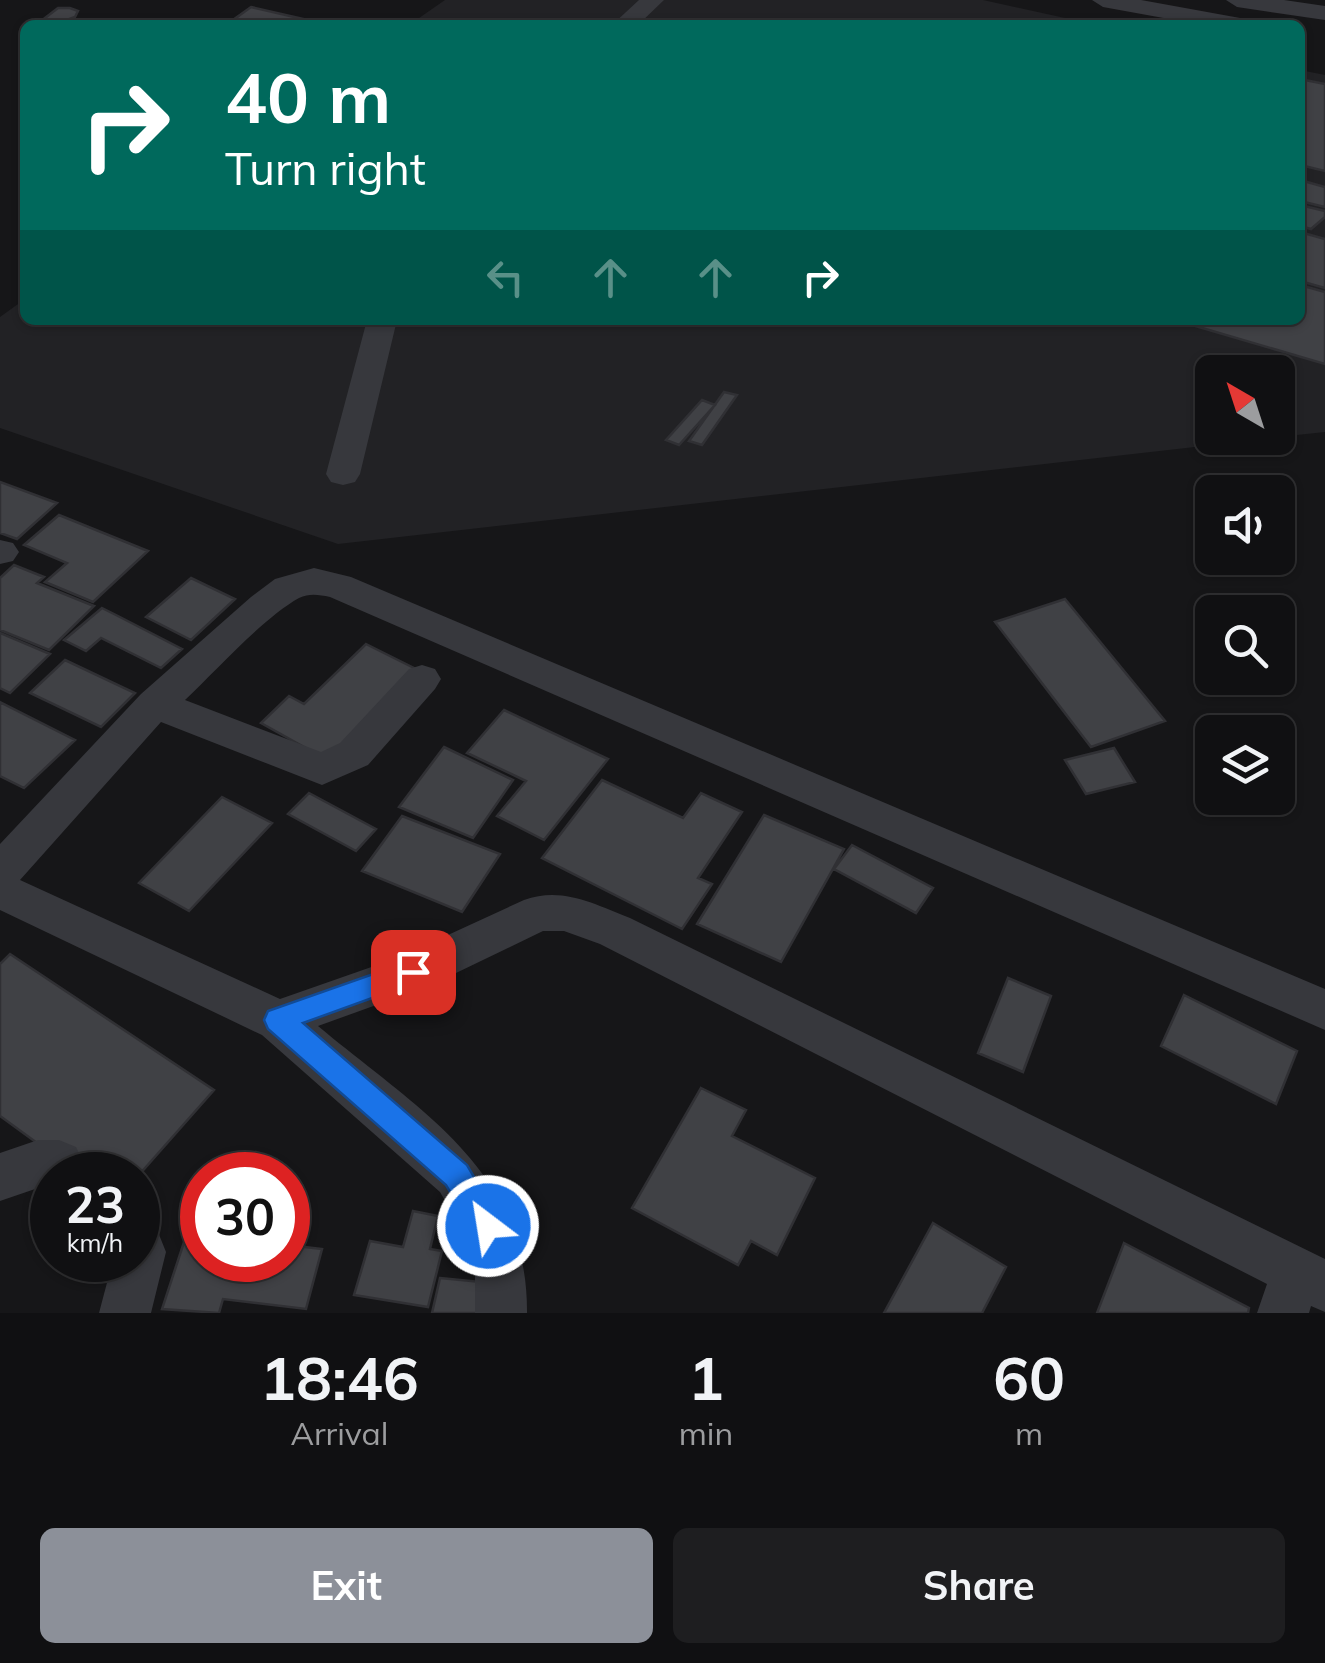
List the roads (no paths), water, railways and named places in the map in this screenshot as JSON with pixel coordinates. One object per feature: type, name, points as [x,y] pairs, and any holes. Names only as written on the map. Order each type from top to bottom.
[{"type":"street","points":[[629,20],[652,0]]},
{"type":"street","points":[[1103,0],[1213,20]]},
{"type":"street","points":[[1237,0],[1325,12]]},
{"type":"street","points":[[342,474],[381,325]]},
{"type":"street","points":[[0,874],[155,704],[288,588],[314,581],[338,586],[1325,1010]]},
{"type":"street","points":[[155,704],[322,769],[354,754],[422,680]]},
{"type":"street","points":[[0,890],[278,1020],[457,1175],[477,1203],[499,1250],[503,1276],[501,1313]]},
{"type":"street","points":[[278,1020],[413,972],[539,913],[565,912],[615,931],[1302,1291]]},
{"type":"street","points":[[0,1177],[30,1167]]},
{"type":"street","points":[[125,1313],[133,1282]]}]
